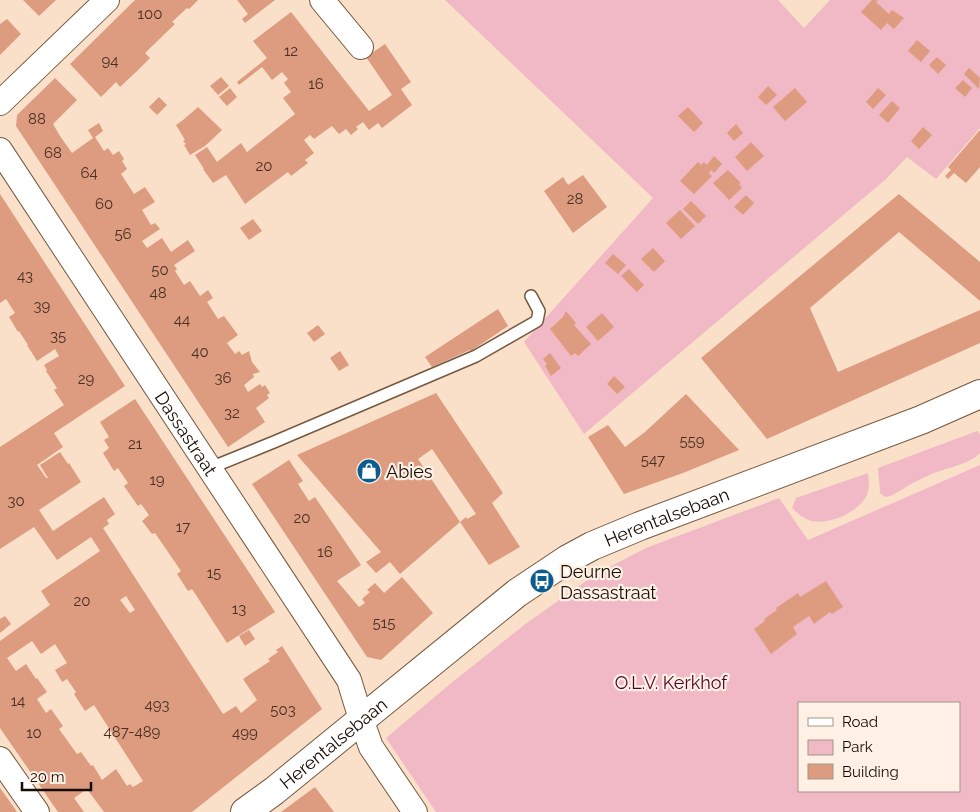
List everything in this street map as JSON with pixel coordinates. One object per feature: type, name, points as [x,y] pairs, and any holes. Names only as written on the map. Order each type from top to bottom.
[{"type":"street","points":[[0,103],[107,0]]},
{"type":"street","points":[[322,0],[361,47]]},
{"type":"street","name":"Dassastraat","points":[[0,150],[349,680],[371,747],[415,812]]},
{"type":"street","name":"Herentalsebaan","points":[[245,812],[274,791],[517,593],[547,572],[592,546],[714,497],[921,420],[980,394]]},
{"type":"street","points":[[0,759],[36,812]]},
{"type":"lane","points":[[210,468],[476,356],[537,321],[539,311],[531,296]]},
{"type":"green space","points":[[445,0],[778,0],[804,28],[830,0],[980,0],[980,128],[936,179],[907,157],[886,179],[584,434],[524,342],[653,198]]},
{"type":"green space","points":[[977,431],[980,434],[980,453],[976,457],[927,476],[891,496],[885,497],[880,493],[878,468]]},
{"type":"green space","name":"O.L.V. Kerkhof","points":[[980,465],[980,812],[436,812],[386,738],[524,625],[596,574],[646,548],[779,498],[808,540]]},
{"type":"green space","points":[[868,473],[869,488],[866,497],[862,503],[849,513],[834,519],[818,522],[803,517],[792,508],[796,498]]},
{"type":"building","points":[[23,0],[56,0],[39,16]]},
{"type":"building","points":[[135,0],[198,0],[172,22],[175,24],[145,53],[150,58],[136,72],[120,87],[116,82],[101,97],[70,64]]},
{"type":"building","points":[[237,0],[275,0],[245,23],[242,19],[248,14]]},
{"type":"building","points":[[872,0],[878,0],[876,2],[889,14],[892,10],[904,18],[894,29],[887,23],[881,30],[861,12]]},
{"type":"building","points":[[291,12],[369,111],[392,95],[366,57],[385,44],[411,82],[401,89],[412,105],[382,128],[378,123],[369,130],[363,122],[356,127],[358,129],[351,135],[346,129],[339,134],[332,126],[314,139],[310,135],[304,140],[314,153],[305,160],[308,163],[291,176],[288,172],[245,204],[226,175],[213,183],[195,155],[207,147],[217,162],[241,143],[247,152],[295,114],[283,98],[291,92],[284,83],[288,79],[282,72],[272,80],[262,67],[239,85],[237,82],[267,58],[253,41]]},
{"type":"building","points":[[7,19],[21,34],[0,55],[0,24]]},
{"type":"building","points":[[917,40],[930,51],[921,62],[908,51]]},
{"type":"building","points":[[937,57],[946,65],[938,74],[929,65]]},
{"type":"building","points":[[969,68],[980,78],[979,89],[964,74]]},
{"type":"building","points":[[221,77],[229,86],[218,95],[210,86]]},
{"type":"building","points":[[55,78],[77,100],[53,124],[60,136],[72,153],[93,138],[88,130],[99,123],[103,131],[95,137],[104,151],[108,148],[113,155],[119,151],[127,169],[121,174],[134,194],[145,187],[155,202],[142,210],[151,225],[155,223],[160,229],[142,241],[147,248],[162,238],[171,252],[188,240],[195,251],[174,265],[177,269],[175,271],[184,285],[190,281],[200,296],[208,290],[213,298],[207,302],[218,319],[224,316],[238,335],[227,343],[235,354],[239,351],[242,355],[249,351],[252,362],[260,372],[253,374],[254,377],[244,385],[248,392],[260,384],[262,387],[265,385],[270,393],[267,395],[269,398],[256,408],[265,422],[228,447],[16,126],[17,115]]},
{"type":"building","points":[[963,80],[972,88],[965,97],[955,88]]},
{"type":"building","points":[[768,86],[777,95],[766,105],[758,97]]},
{"type":"building","points":[[230,88],[237,97],[227,106],[219,97]]},
{"type":"building","points":[[795,88],[807,102],[785,121],[773,107]]},
{"type":"building","points":[[878,88],[886,95],[873,109],[866,102]]},
{"type":"building","points":[[159,97],[167,105],[157,115],[149,107]]},
{"type":"building","points":[[892,101],[900,108],[888,123],[879,115]]},
{"type":"building","points":[[198,107],[222,130],[205,146],[190,155],[184,145],[186,144],[183,141],[185,140],[176,125]]},
{"type":"building","points":[[688,107],[703,123],[694,132],[678,116]]},
{"type":"building","points":[[736,124],[743,133],[734,141],[727,133]]},
{"type":"building","points":[[923,127],[932,135],[919,149],[911,141]]},
{"type":"building","points":[[980,130],[980,167],[966,183],[954,173],[948,179],[945,176],[951,170],[948,167]]},
{"type":"building","points":[[751,142],[764,156],[747,171],[735,157]]},
{"type":"building","points":[[714,156],[722,164],[714,173],[711,170],[709,173],[712,176],[694,194],[680,181],[698,162],[701,165],[704,162],[707,165]]},
{"type":"building","points":[[728,170],[741,183],[739,184],[742,188],[729,200],[713,183]]},
{"type":"building","points":[[583,175],[607,207],[573,233],[544,191],[563,177],[568,185]]},
{"type":"building","points":[[0,194],[125,386],[54,433],[63,447],[37,465],[46,478],[48,478],[40,465],[60,452],[81,482],[39,510],[53,531],[104,497],[115,514],[107,520],[109,524],[103,528],[223,714],[236,706],[241,713],[257,700],[243,679],[270,661],[268,659],[278,652],[276,650],[282,646],[322,709],[192,812],[104,812],[87,789],[74,798],[84,812],[58,812],[0,728],[0,641],[50,605],[41,591],[100,551],[91,537],[57,560],[34,527],[0,549],[0,447],[64,405],[54,390],[57,388],[44,365],[59,356],[55,349],[37,361],[9,317],[15,313],[6,299],[0,303]],"holes":[[[126,596],[135,610],[130,613],[120,600]],[[32,641],[41,654],[55,644],[67,663],[55,670],[62,682],[67,679],[85,711],[94,705],[143,781],[133,787],[130,784],[127,786],[116,769],[102,780],[93,765],[91,766],[81,752],[77,754],[59,729],[63,726],[51,709],[46,713],[37,699],[47,692],[37,678],[26,664],[16,671],[7,658]]]},
{"type":"building","points":[[899,194],[980,262],[980,301],[899,232],[810,308],[838,372],[980,310],[980,343],[767,439],[701,358]]},
{"type":"building","points":[[746,195],[754,203],[743,215],[734,207]]},
{"type":"building","points":[[691,201],[706,216],[698,224],[683,209]]},
{"type":"building","points":[[680,210],[695,226],[681,239],[666,223]]},
{"type":"building","points":[[253,219],[262,231],[249,240],[240,228]]},
{"type":"building","points":[[653,248],[665,261],[654,272],[641,259]]},
{"type":"building","points":[[613,254],[626,265],[618,274],[605,263]]},
{"type":"building","points":[[629,269],[644,285],[637,292],[621,276]]},
{"type":"building","points":[[498,309],[508,326],[471,351],[432,367],[425,357]]},
{"type":"building","points":[[566,311],[576,323],[574,325],[591,344],[578,356],[575,353],[571,356],[550,329],[563,317]]},
{"type":"building","points":[[602,313],[614,327],[598,341],[586,327]]},
{"type":"building","points":[[318,325],[325,334],[314,342],[307,333]]},
{"type":"building","points":[[340,351],[349,365],[339,371],[330,358]]},
{"type":"building","points":[[550,353],[561,368],[551,376],[543,359]]},
{"type":"building","points":[[614,376],[625,387],[617,394],[607,384]]},
{"type":"building","name":"Abies","points":[[436,393],[503,493],[492,503],[520,547],[489,565],[460,522],[400,574],[390,562],[376,573],[366,562],[381,552],[297,455]],"holes":[[[432,449],[476,514],[467,519],[466,517],[460,522],[418,459]]]},
{"type":"building","points":[[686,394],[739,450],[624,494],[588,437],[608,425],[625,447],[645,432]]},
{"type":"building","points":[[135,399],[275,612],[227,643],[192,589],[188,591],[177,574],[181,571],[155,533],[152,534],[142,521],[149,515],[141,504],[138,506],[124,486],[128,483],[118,468],[114,471],[103,453],[109,448],[104,440],[109,437],[100,422]]},
{"type":"building","points":[[289,460],[303,481],[298,484],[309,501],[315,497],[361,565],[337,581],[359,607],[365,603],[362,599],[370,592],[367,590],[375,583],[384,593],[402,577],[433,613],[381,660],[367,657],[252,484]]},
{"type":"building","points":[[826,581],[843,607],[832,614],[830,612],[814,624],[809,616],[793,627],[797,634],[771,654],[754,629],[777,610],[776,608],[798,593],[800,597]]},
{"type":"building","points":[[5,616],[11,624],[0,633],[0,619]]},
{"type":"building","points":[[249,630],[255,639],[245,646],[239,636]]},
{"type":"building","points":[[315,787],[334,812],[281,812]]},
{"type":"building","points":[[0,788],[13,806],[17,812],[0,812]]},
{"type":"place","name":"Abies","points":[[369,471]]},
{"type":"place","name":"Deurne Dassastraat","points":[[542,581]]}]
